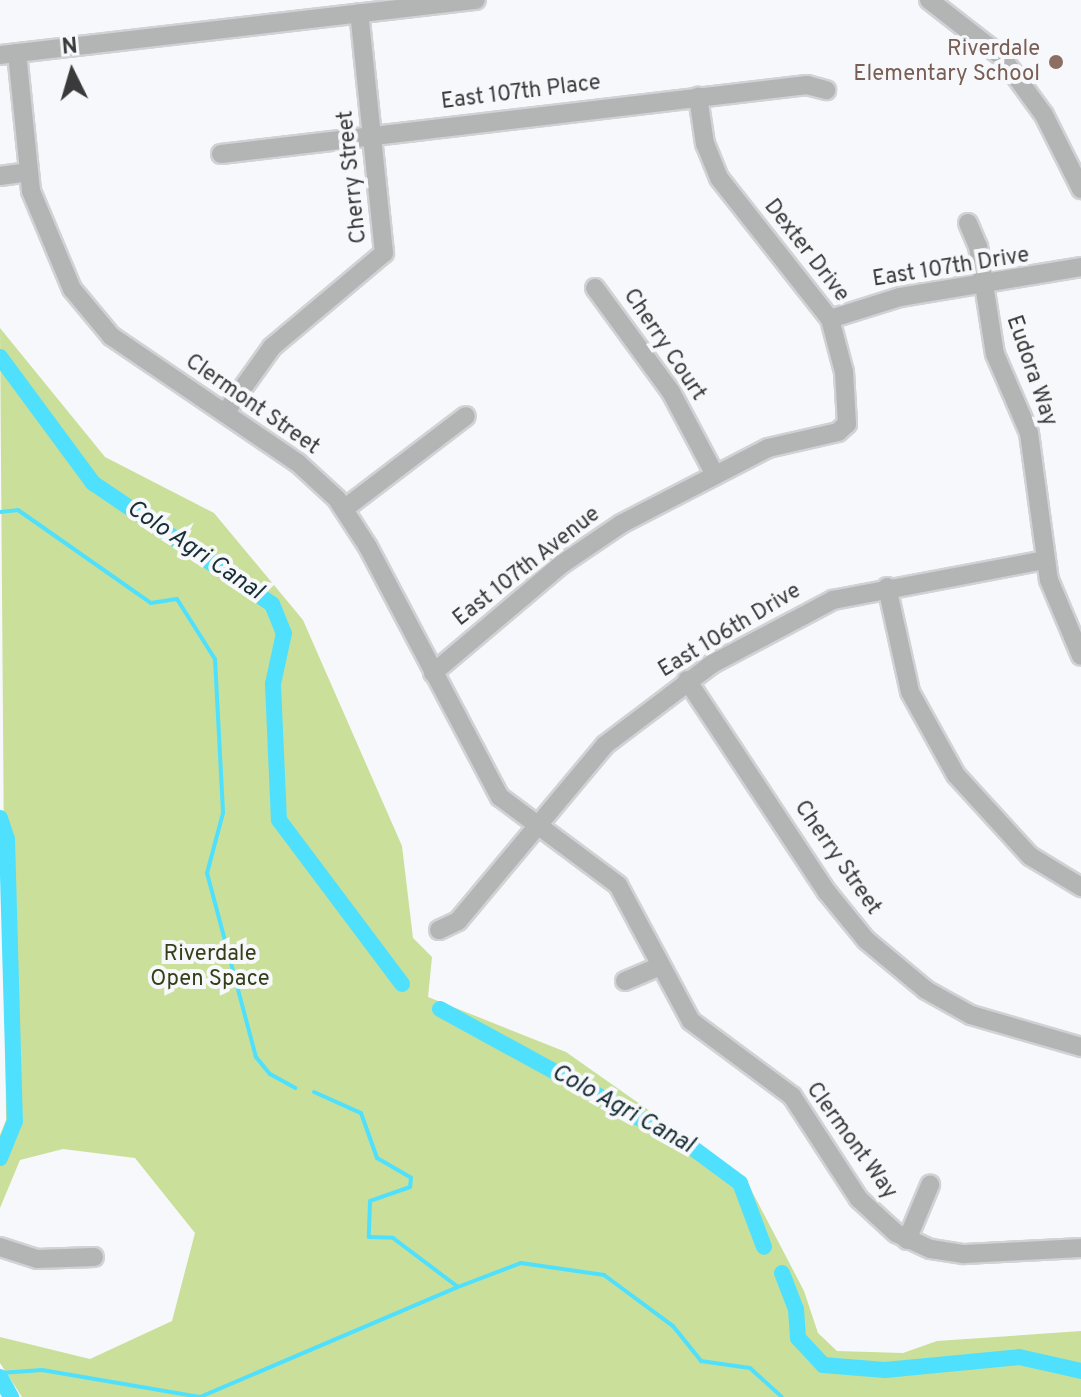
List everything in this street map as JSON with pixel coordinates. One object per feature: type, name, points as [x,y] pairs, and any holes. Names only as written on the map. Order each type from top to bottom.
[{"type":"street","points":[[9,54],[476,0]]},
{"type":"street","points":[[929,0],[1001,56],[1037,104],[1081,189]]},
{"type":"street","name":"Cherry Street","points":[[225,413],[279,340],[384,253],[359,13]]},
{"type":"street","name":"Clermont Street","points":[[9,54],[29,172],[44,235],[90,313],[136,355],[298,463],[344,509],[500,797],[538,822]]},
{"type":"street","name":"East 107th Place","points":[[221,154],[807,85],[826,90]]},
{"type":"street","name":"Dexter Drive","points":[[698,97],[705,144],[719,178],[830,319],[848,418],[844,429],[830,434]]},
{"type":"street","points":[[0,176],[29,172]]},
{"type":"street","name":"Eudora Way","points":[[968,223],[978,246],[982,287],[995,354],[1029,433],[1045,560],[1081,656]]},
{"type":"street","name":"East 107th Drive","points":[[830,319],[887,300],[982,287],[1081,267]]},
{"type":"street","name":"Cherry Court","points":[[595,288],[671,392],[714,473]]},
{"type":"street","points":[[344,509],[466,416]]},
{"type":"street","name":"East 107th Avenue","points":[[433,673],[562,564],[714,473],[768,448],[830,434]]},
{"type":"street","name":"East 106th Drive","points":[[439,930],[458,921],[538,822],[614,737],[687,680],[808,610],[887,587],[1045,560]]},
{"type":"street","points":[[887,587],[910,692],[956,775],[1030,856],[1081,887]]},
{"type":"street","name":"Cherry Street","points":[[687,680],[827,892],[866,940],[926,990],[971,1015],[1081,1047]]},
{"type":"street","name":"Clermont Way","points":[[538,822],[618,885],[691,1021],[792,1096],[859,1199],[907,1240],[964,1254],[1081,1248]]},
{"type":"street","points":[[625,981],[661,966]]},
{"type":"street","name":"Clermont Way","points":[[907,1240],[930,1185]]},
{"type":"street","points":[[0,1247],[37,1259],[94,1257]]},
{"type":"green space","name":"Riverdale Open Space","points":[[0,328],[105,457],[214,513],[303,620],[402,846],[413,938],[432,957],[428,997],[566,1052],[745,1178],[804,1291],[818,1333],[837,1351],[903,1353],[937,1341],[1081,1331],[1081,1397],[22,1397],[0,1363],[0,1337],[90,1359],[172,1321],[195,1233],[135,1158],[63,1149],[20,1160],[0,1208],[0,1135],[6,1120]]},
{"type":"waterway","name":"Colo Agri Canal","points":[[0,357],[93,483],[272,604],[284,633],[273,684],[279,820],[402,984]]},
{"type":"waterway","points":[[0,512],[18,510],[151,603],[177,599],[215,659],[223,813],[207,873],[256,1057],[270,1074],[295,1088]]},
{"type":"waterway","name":"Colo Agri Canal","points":[[0,818],[7,839],[15,1121],[0,1158]]},
{"type":"waterway","name":"Colo Agri Canal","points":[[440,1009],[690,1146],[740,1183],[764,1247]]},
{"type":"waterway","points":[[314,1092],[361,1113],[377,1158],[411,1178],[410,1187],[370,1201],[369,1237],[393,1238],[458,1287],[521,1263],[604,1275],[673,1326],[701,1361],[750,1368],[782,1397]]},
{"type":"waterway","name":"Colo Agri Canal","points":[[782,1273],[796,1309],[798,1338],[823,1365],[885,1370],[1019,1357],[1081,1371]]},
{"type":"waterway","points":[[0,1373],[42,1370],[200,1397],[458,1287]]},
{"type":"waterway","name":"Colo Agri Canal","points":[[0,1377],[11,1397]]},
{"type":"place","name":"Riverdale Elementary School","points":[[1056,62]]}]
